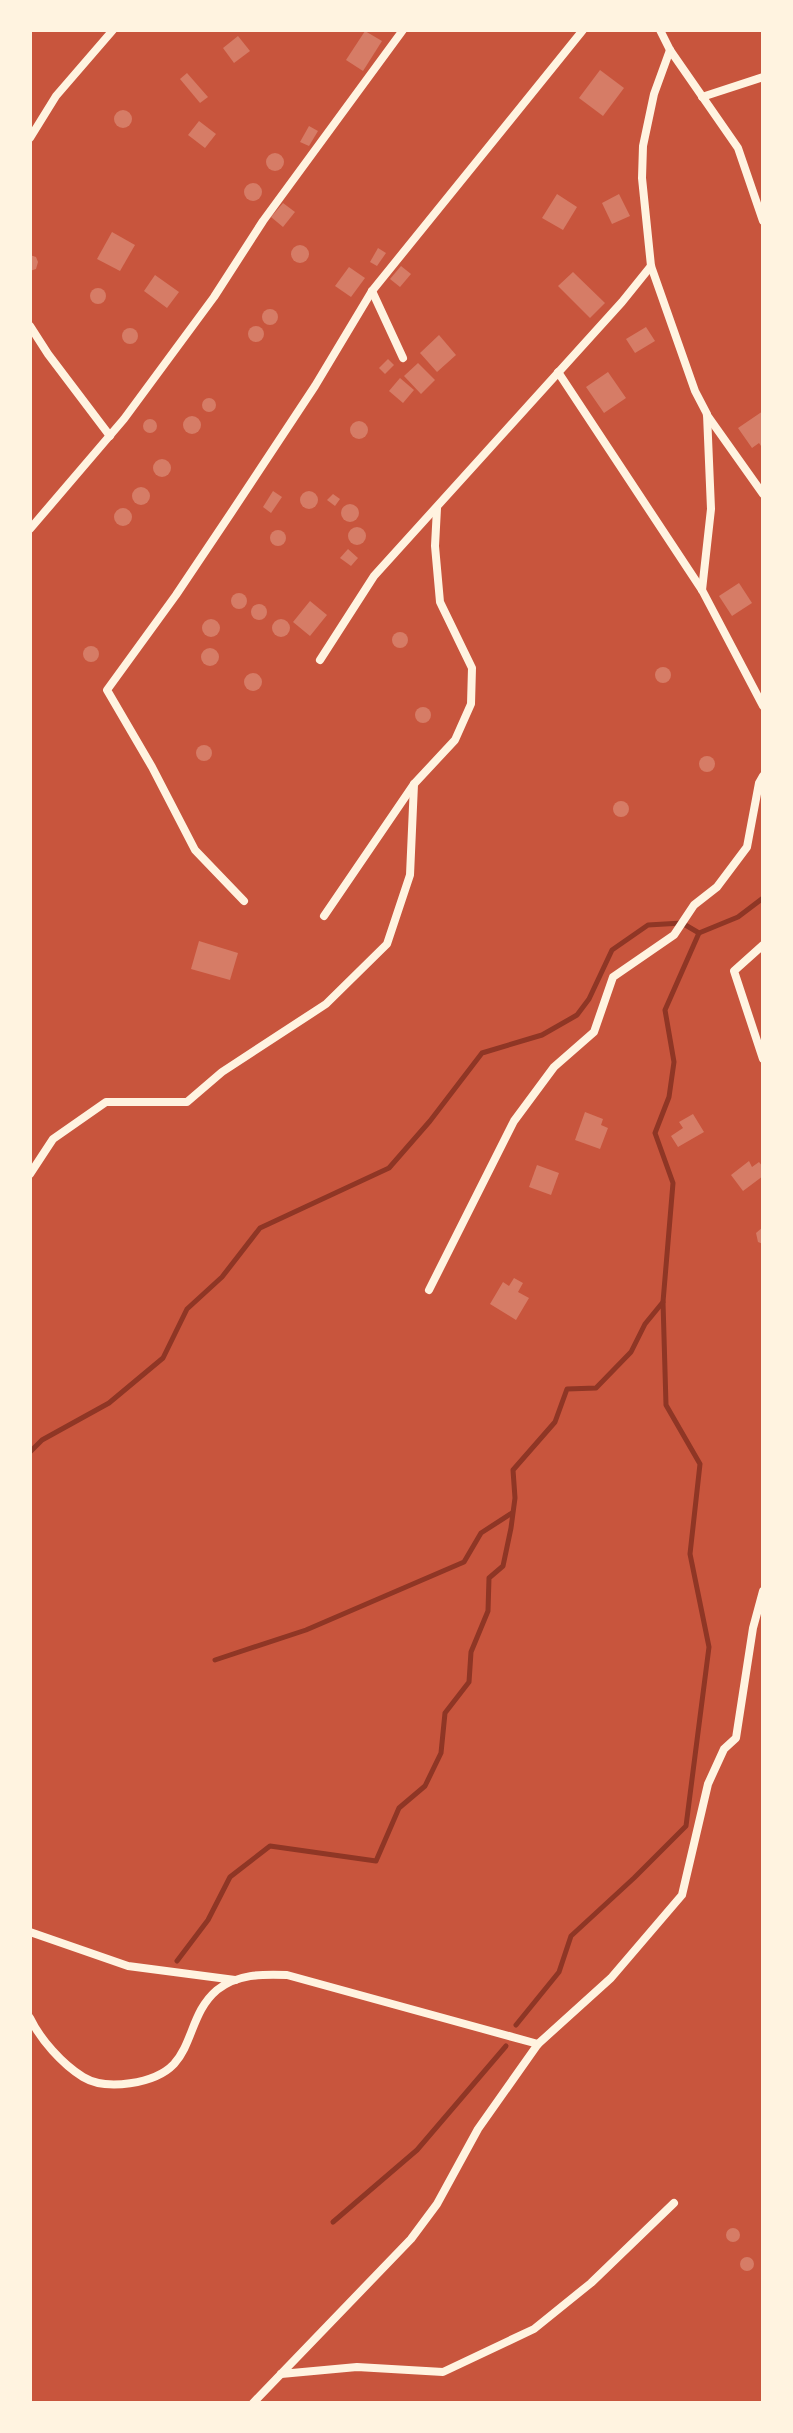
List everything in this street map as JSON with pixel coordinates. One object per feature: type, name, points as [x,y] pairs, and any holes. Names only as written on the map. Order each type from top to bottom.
[{"type":"street","points":[[30,138],[56,96],[113,30]]},
{"type":"street","points":[[30,529],[110,436],[214,297],[263,221],[403,30]]},
{"type":"street","points":[[244,901],[195,850],[107,690],[231,513],[315,386],[372,291],[583,30]]},
{"type":"street","points":[[660,30],[670,50],[738,148],[763,221]]},
{"type":"street","points":[[670,50],[654,94],[643,146],[642,178],[651,266],[695,391],[707,414],[763,494]]},
{"type":"street","points":[[702,97],[763,77]]},
{"type":"street","points":[[320,660],[374,576],[651,266]]},
{"type":"street","points":[[372,291],[403,358]]},
{"type":"street","points":[[30,326],[110,436]]},
{"type":"street","points":[[558,372],[702,590],[763,706]]},
{"type":"street","points":[[702,590],[711,509],[707,414]]},
{"type":"street","points":[[324,916],[414,784],[455,740],[471,704],[472,668],[440,602],[435,546],[437,507]]},
{"type":"street","points":[[429,1290],[514,1121],[554,1067],[594,1032],[613,977],[674,935],[694,905],[717,887],[747,847],[763,776]]},
{"type":"street","points":[[30,1174],[53,1139],[106,1102],[187,1102],[222,1072],[326,1004],[387,944],[410,875],[414,784]]},
{"type":"street","points":[[763,945],[734,971],[763,1059]]},
{"type":"street","points":[[253,2403],[411,2239],[437,2204],[478,2129],[538,2044],[611,1978],[682,1895],[708,1784],[724,1749],[736,1738],[753,1628],[763,1591]]},
{"type":"street","points":[[30,1932],[128,1966],[235,1980]]},
{"type":"street","points":[[30,2018],[37,2032],[84,2078],[122,2085],[154,2077],[175,2063],[202,2006],[218,1989],[255,1974],[287,1975],[538,2044]]},
{"type":"street","points":[[281,2374],[357,2367],[443,2372],[534,2329],[591,2283],[674,2203]]},
{"type":"building","points":[[365,31],[382,41],[363,71],[346,60]]},
{"type":"building","points":[[238,36],[250,51],[234,63],[223,48]]},
{"type":"building","points":[[600,70],[624,88],[603,116],[579,98]]},
{"type":"building","points":[[187,73],[208,97],[200,103],[180,79]]},
{"type":"building","points":[[119,110],[127,110],[132,119],[130,126],[119,128],[114,123],[114,115]]},
{"type":"building","points":[[199,121],[216,134],[205,148],[188,135]]},
{"type":"building","points":[[309,126],[318,131],[309,146],[300,142]]},
{"type":"building","points":[[271,153],[279,153],[284,162],[282,169],[271,171],[266,166],[266,158]]},
{"type":"building","points":[[249,183],[257,183],[262,192],[260,199],[249,201],[244,196],[244,188]]},
{"type":"building","points":[[557,194],[577,207],[563,230],[542,218]]},
{"type":"building","points":[[619,194],[630,216],[612,224],[602,203]]},
{"type":"building","points":[[283,203],[295,212],[283,227],[271,217]]},
{"type":"building","points":[[112,232],[135,245],[120,271],[97,259]]},
{"type":"building","points":[[300,245],[309,254],[300,263],[291,254]]},
{"type":"building","points":[[378,248],[386,253],[377,266],[370,262]]},
{"type":"building","points":[[30,255],[36,257],[38,262],[36,269],[30,271]]},
{"type":"building","points":[[401,266],[411,274],[400,287],[390,279]]},
{"type":"building","points":[[349,267],[365,278],[351,297],[335,286]]},
{"type":"building","points":[[573,272],[605,303],[590,318],[558,286]]},
{"type":"building","points":[[155,275],[179,292],[167,308],[144,291]]},
{"type":"building","points":[[98,288],[104,290],[104,302],[98,304],[92,302],[90,296],[92,290]]},
{"type":"building","points":[[270,309],[276,311],[276,323],[270,325],[264,323],[262,317],[264,311]]},
{"type":"building","points":[[256,326],[262,328],[262,340],[256,342],[250,340],[248,334],[250,328]]},
{"type":"building","points":[[646,327],[655,341],[635,353],[626,339]]},
{"type":"building","points":[[130,328],[136,330],[136,342],[130,344],[124,342],[122,336],[124,330]]},
{"type":"building","points":[[439,335],[456,355],[437,372],[420,353]]},
{"type":"building","points":[[388,359],[394,365],[385,374],[379,368]]},
{"type":"building","points":[[418,363],[435,380],[421,394],[404,376]]},
{"type":"building","points":[[608,372],[626,398],[604,413],[586,387]]},
{"type":"building","points":[[400,378],[414,390],[403,403],[389,391]]},
{"type":"building","points":[[209,398],[216,405],[209,412],[202,405]]},
{"type":"building","points":[[763,411],[763,449],[759,443],[752,448],[738,428]]},
{"type":"building","points":[[192,416],[201,425],[192,434],[183,425]]},
{"type":"building","points":[[150,419],[157,426],[150,433],[143,426]]},
{"type":"building","points":[[359,421],[368,430],[359,439],[350,430]]},
{"type":"building","points":[[162,459],[171,468],[162,477],[153,468]]},
{"type":"building","points":[[141,487],[150,496],[141,505],[132,496]]},
{"type":"building","points":[[273,491],[282,497],[271,513],[263,507]]},
{"type":"building","points":[[309,491],[318,500],[309,509],[300,500]]},
{"type":"building","points":[[333,494],[340,499],[335,506],[327,500]]},
{"type":"building","points":[[350,504],[359,513],[350,522],[341,513]]},
{"type":"building","points":[[123,508],[132,517],[123,526],[114,517]]},
{"type":"building","points":[[357,527],[366,536],[357,545],[348,536]]},
{"type":"building","points":[[278,530],[286,538],[278,546],[270,538]]},
{"type":"building","points":[[348,549],[358,558],[351,566],[340,558]]},
{"type":"building","points":[[739,583],[752,603],[732,616],[719,596]]},
{"type":"building","points":[[239,593],[247,601],[239,609],[231,601]]},
{"type":"building","points":[[310,601],[327,615],[310,636],[293,622]]},
{"type":"building","points":[[259,604],[267,612],[259,620],[251,612]]},
{"type":"building","points":[[211,619],[220,628],[211,637],[202,628]]},
{"type":"building","points":[[281,619],[290,628],[281,637],[272,628]]},
{"type":"building","points":[[400,632],[408,640],[400,648],[392,640]]},
{"type":"building","points":[[91,646],[99,654],[91,662],[83,654]]},
{"type":"building","points":[[210,648],[219,657],[210,666],[201,657]]},
{"type":"building","points":[[660,667],[666,667],[671,675],[669,681],[660,683],[655,678],[655,672]]},
{"type":"building","points":[[253,673],[262,682],[253,691],[244,682]]},
{"type":"building","points":[[423,707],[431,715],[423,723],[415,715]]},
{"type":"building","points":[[204,745],[212,753],[204,761],[196,753]]},
{"type":"building","points":[[704,756],[710,756],[715,764],[713,770],[704,772],[699,767],[699,761]]},
{"type":"building","points":[[618,801],[624,801],[629,809],[627,815],[618,817],[613,812],[613,806]]},
{"type":"building","points":[[199,941],[238,953],[230,980],[191,969]]},
{"type":"building","points":[[585,1112],[603,1119],[601,1125],[608,1128],[600,1149],[575,1140]]},
{"type":"building","points":[[693,1114],[704,1132],[678,1147],[671,1136],[683,1128],[679,1122]]},
{"type":"building","points":[[749,1161],[752,1167],[759,1162],[763,1167],[763,1176],[743,1191],[731,1175]]},
{"type":"building","points":[[537,1165],[559,1173],[551,1195],[529,1187]]},
{"type":"building","points":[[763,1227],[763,1244],[758,1242],[756,1233]]},
{"type":"building","points":[[514,1278],[523,1283],[518,1292],[529,1298],[516,1320],[490,1304],[503,1282],[509,1286]]},
{"type":"building","points":[[733,2228],[740,2235],[733,2242],[726,2235]]},
{"type":"building","points":[[747,2257],[754,2264],[747,2271],[740,2264]]},
{"type":"waterway","points":[[30,1452],[42,1440],[109,1403],[163,1358],[187,1309],[222,1277],[260,1228],[389,1168],[482,1053],[542,1035],[577,1015],[589,999],[612,950],[648,925],[682,923],[699,933],[738,917],[763,898]]},
{"type":"waterway","points":[[177,1961],[208,1920],[230,1877],[270,1846],[376,1861],[399,1808],[425,1786],[441,1753],[445,1713],[469,1682],[471,1652],[488,1611],[489,1578],[503,1566],[515,1498],[513,1470],[555,1422],[567,1389],[596,1388],[631,1352],[645,1324],[663,1302],[673,1183],[655,1133],[669,1097],[674,1062],[665,1010],[699,933]]},
{"type":"waterway","points":[[516,2025],[559,1972],[571,1936],[686,1826],[709,1647],[690,1554],[700,1464],[666,1405],[663,1302]]},
{"type":"waterway","points":[[215,1660],[306,1630],[464,1562],[481,1533],[512,1513]]},
{"type":"waterway","points":[[333,2222],[417,2150],[506,2046]]}]
